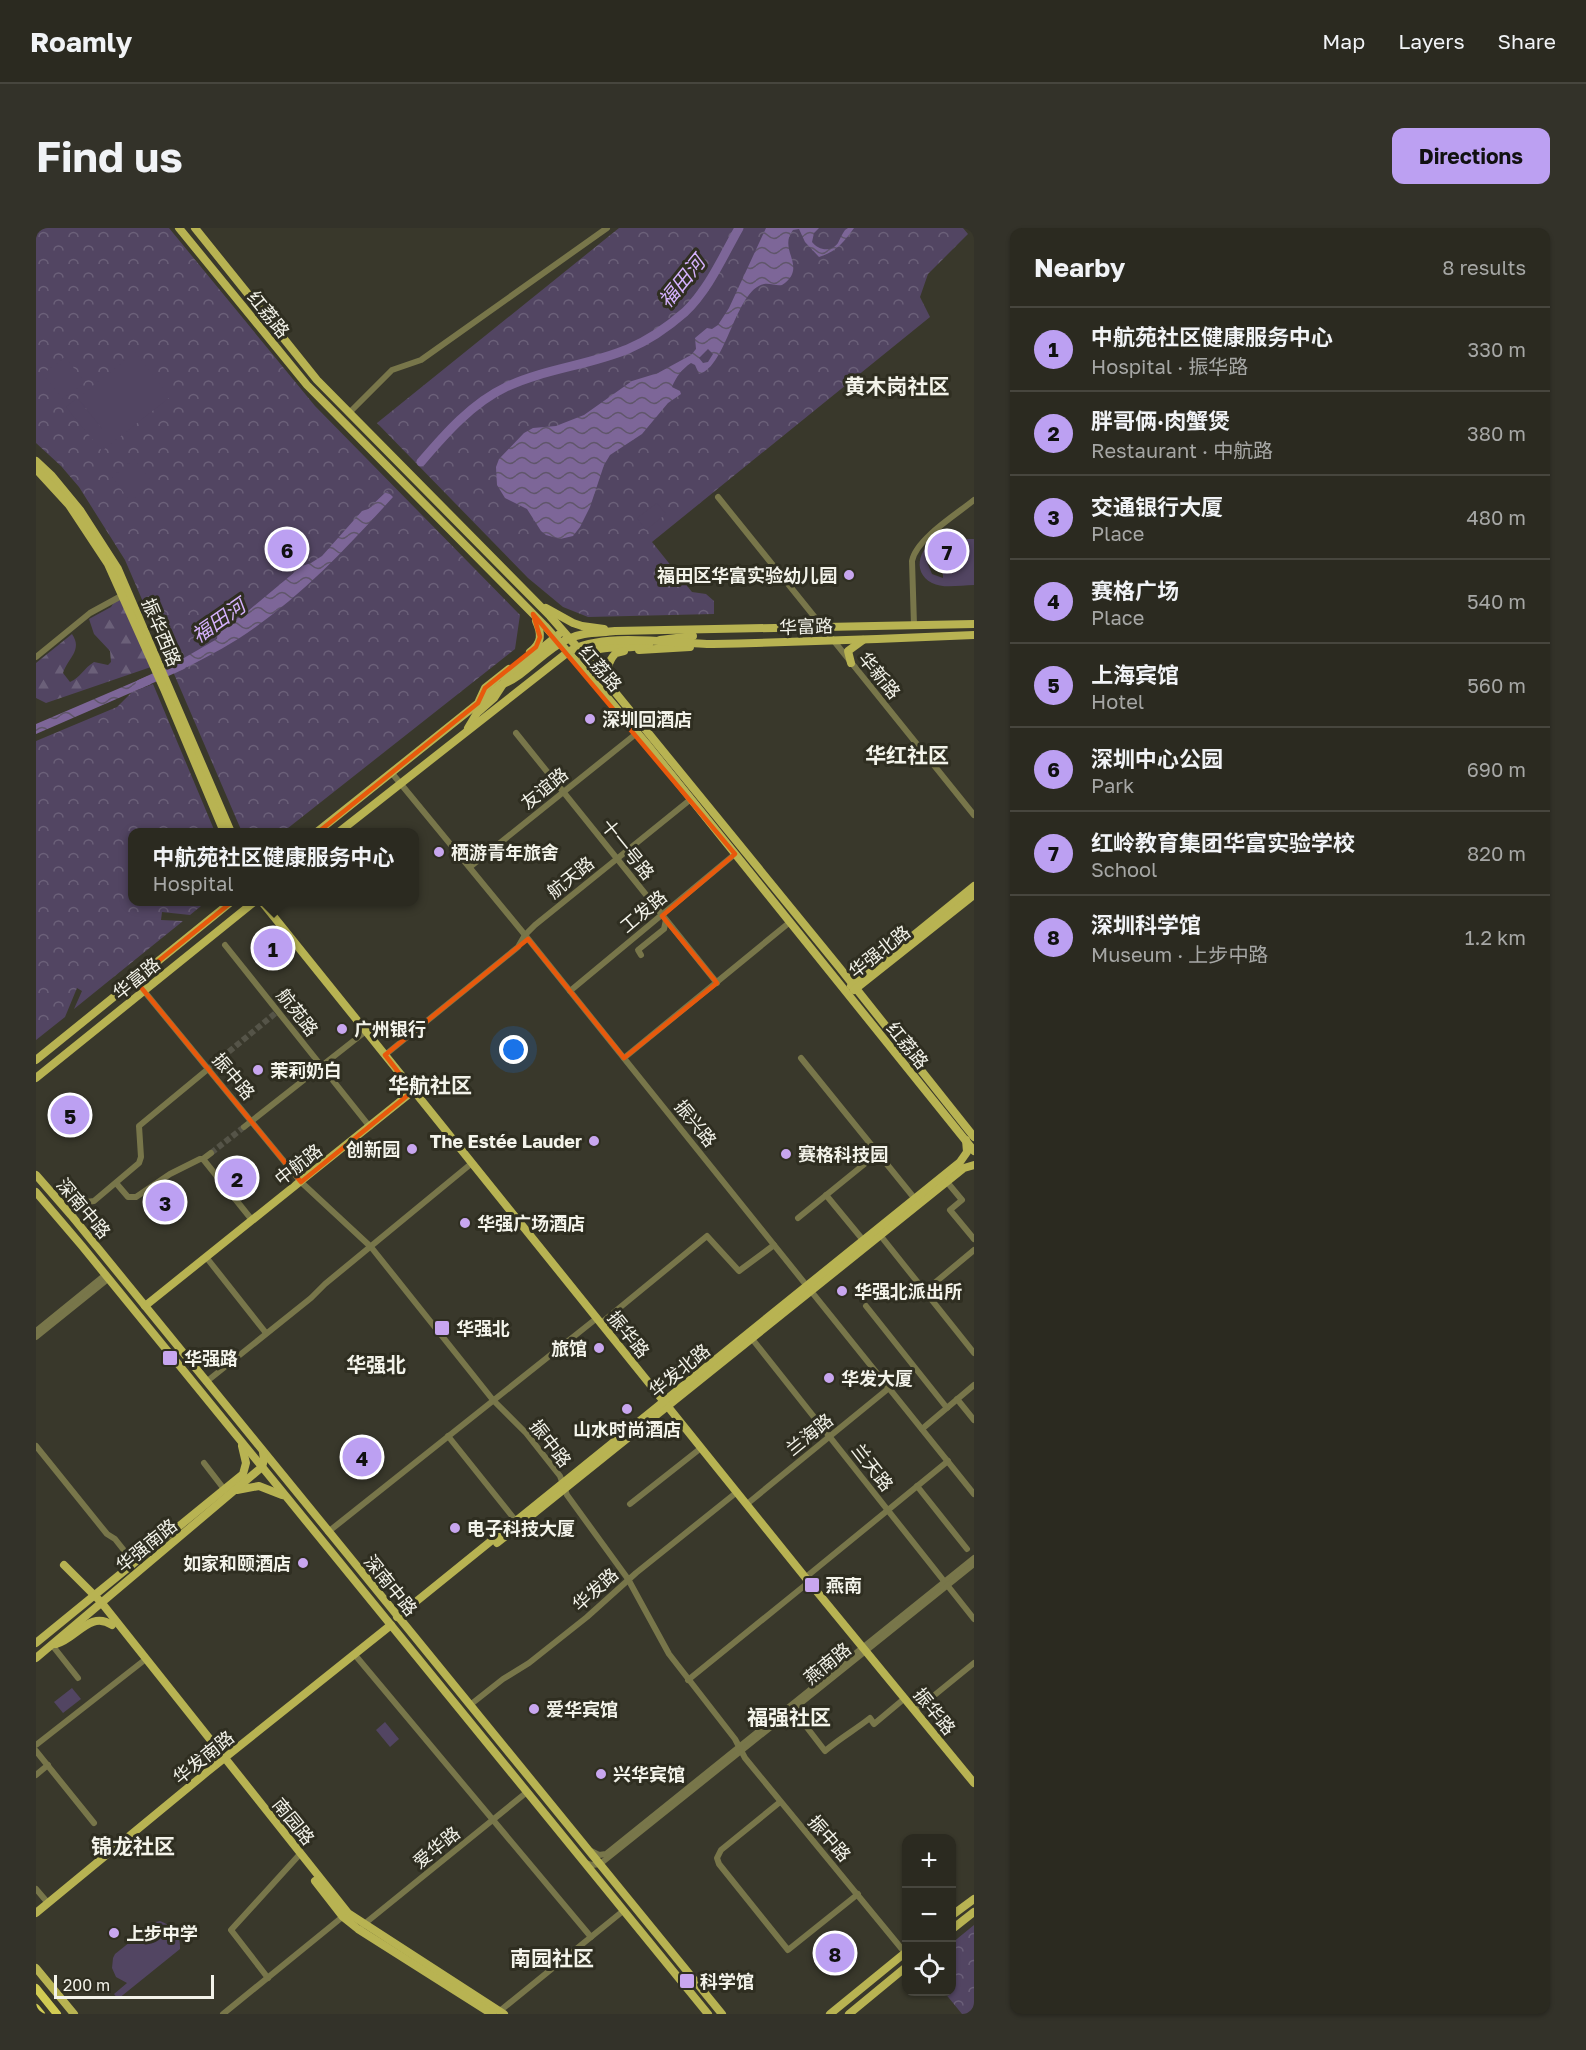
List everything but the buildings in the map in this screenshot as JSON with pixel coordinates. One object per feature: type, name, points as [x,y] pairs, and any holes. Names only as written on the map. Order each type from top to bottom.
[{"type":"highway","points":[[36,1988],[57,2014]]},
{"type":"highway","points":[[36,2008],[41,2014]]},
{"type":"main road","name":"红荔路","points":[[179,228],[307,385],[533,614],[579,664],[974,1150]]},
{"type":"main road","name":"红荔路","points":[[195,228],[310,371],[562,629],[974,1137]]},
{"type":"main road","name":"振华西路","points":[[36,461],[73,501],[110,554],[154,659]]},
{"type":"main road","name":"振华西路","points":[[36,469],[69,505],[108,564],[154,659],[229,828]]},
{"type":"main road","points":[[533,599],[573,623],[615,632]]},
{"type":"main road","points":[[478,704],[485,688],[538,645],[540,632],[533,614]]},
{"type":"main road","name":"华富路","points":[[322,828],[501,685],[519,676],[558,641],[582,634],[615,632],[956,625],[974,622]]},
{"type":"main road","points":[[851,663],[848,651],[860,640],[855,626]]},
{"type":"main road","name":"华富路","points":[[558,641],[562,629]]},
{"type":"main road","name":"华富路","points":[[585,656],[599,649],[639,646],[712,631]]},
{"type":"main road","name":"华富路","points":[[344,828],[568,652],[577,648],[600,642],[656,641],[707,644],[956,636],[974,638]]},
{"type":"main road","points":[[612,688],[608,666],[616,653],[707,644]]},
{"type":"main road","points":[[579,664],[585,656]]},
{"type":"main road","name":"华富路","points":[[465,732],[477,713],[497,694],[501,685]]},
{"type":"main road","name":"振华西路","points":[[167,688],[222,828]]},
{"type":"main road","name":"华强北路","points":[[847,993],[974,886]]},
{"type":"main road","name":"华强北路","points":[[854,987],[974,895]]},
{"type":"main road","name":"华富路","points":[[36,1060],[226,906]]},
{"type":"main road","name":"华富路","points":[[36,1078],[249,906]]},
{"type":"main road","name":"振华路","points":[[265,906],[807,1580],[974,1783]]},
{"type":"main road","name":"中航路","points":[[145,1306],[413,1091]]},
{"type":"main road","name":"华发北路","points":[[399,1618],[750,1336],[961,1161],[967,1150],[965,1139]]},
{"type":"main road","name":"华发北路","points":[[809,1288],[880,1236],[964,1168],[974,1165]]},
{"type":"main road","name":"深南中路","points":[[36,1175],[722,2014]]},
{"type":"main road","name":"深南中路","points":[[36,1192],[708,2014]]},
{"type":"main road","name":"华强南路","points":[[36,1658],[84,1619],[228,1490],[243,1474],[246,1463],[241,1442]]},
{"type":"main road","points":[[262,1450],[264,1460],[262,1467]]},
{"type":"main road","name":"华强南路","points":[[36,1643],[134,1563],[228,1490],[262,1467]]},
{"type":"main road","points":[[228,1490],[259,1486],[287,1498]]},
{"type":"main road","name":"华发北路","points":[[399,1618],[516,1521],[563,1486]]},
{"type":"main road","name":"南园路","points":[[64,1565],[94,1596],[358,1929],[498,2013]]},
{"type":"main road","points":[[52,1645],[67,1640],[92,1621],[113,1622],[110,1603],[118,1587]]},
{"type":"main road","points":[[77,1611],[84,1619]]},
{"type":"main road","name":"南园路","points":[[113,1622],[142,1662],[223,1760]]},
{"type":"main road","name":"华发南路","points":[[36,1913],[391,1625]]},
{"type":"main road","points":[[956,1912],[974,1899]]},
{"type":"main road","points":[[956,1926],[974,1912]]},
{"type":"main road","name":"南园路","points":[[345,1915],[498,2013]]},
{"type":"main road","points":[[831,2014],[902,1956]]},
{"type":"main road","points":[[36,1968],[74,2014]]},
{"type":"main road","points":[[849,2014],[902,1969]]},
{"type":"street","points":[[349,413],[392,370],[421,360],[607,228]]},
{"type":"street","name":"华新路","points":[[718,497],[974,815]]},
{"type":"street","points":[[914,625],[912,561],[915,551],[974,500]]},
{"type":"street","points":[[36,657],[90,613],[123,595]]},
{"type":"street","name":"十一号路","points":[[516,733],[717,983]]},
{"type":"street","name":"友谊路","points":[[470,867],[637,733]]},
{"type":"street","name":"振兴路","points":[[392,772],[974,1494]]},
{"type":"street","name":"航天路","points":[[525,935],[616,858],[691,799]]},
{"type":"street","name":"工发路","points":[[570,991],[664,918],[735,854]]},
{"type":"street","points":[[641,955],[638,950],[664,929],[664,918]]},
{"type":"street","points":[[624,1058],[790,922]]},
{"type":"street","points":[[385,1055],[518,947],[525,935]]},
{"type":"street","name":"航苑路","points":[[225,945],[370,1126]]},
{"type":"street","name":"振中路","points":[[135,980],[301,1182],[371,1246],[493,1400],[526,1433],[560,1476],[563,1486],[628,1579],[661,1640],[688,1680],[780,1802],[902,1948]]},
{"type":"street","points":[[244,1127],[366,1031]]},
{"type":"street","points":[[801,1058],[915,1199]]},
{"type":"street","points":[[71,1215],[87,1202],[94,1201],[141,1161],[140,1126],[208,1070]]},
{"type":"street","points":[[116,1183],[128,1197],[132,1198],[175,1171],[211,1153]]},
{"type":"street","points":[[798,1218],[878,1153]]},
{"type":"street","points":[[203,1159],[252,1220]]},
{"type":"street","points":[[206,1382],[472,1163]]},
{"type":"street","points":[[947,1182],[962,1200],[950,1210],[974,1239]]},
{"type":"street","points":[[826,1195],[863,1240]]},
{"type":"street","points":[[328,1532],[493,1400],[707,1236],[739,1271],[774,1245]]},
{"type":"street","points":[[880,1236],[974,1353]]},
{"type":"street","points":[[925,1291],[974,1250]]},
{"type":"street","points":[[206,1257],[266,1333]]},
{"type":"street","points":[[36,1331],[106,1277]]},
{"type":"street","points":[[36,1337],[106,1277]]},
{"type":"street","points":[[866,1306],[947,1408]]},
{"type":"street","name":"兰天路","points":[[750,1336],[974,1619]]},
{"type":"street","points":[[922,1429],[974,1385]]},
{"type":"street","name":"兰海路","points":[[747,1504],[889,1388]]},
{"type":"street","points":[[957,1399],[974,1420]]},
{"type":"street","points":[[448,1436],[516,1521]]},
{"type":"street","points":[[36,1446],[107,1534],[115,1539],[134,1563]]},
{"type":"street","points":[[630,1504],[701,1448]]},
{"type":"street","points":[[688,1680],[887,1510],[948,1461]]},
{"type":"street","points":[[204,1463],[228,1490]]},
{"type":"street","points":[[917,1486],[967,1549]]},
{"type":"street","name":"华发路","points":[[470,1705],[502,1679],[530,1663],[587,1617],[628,1579],[737,1492]]},
{"type":"street","name":"燕南路","points":[[946,1584],[974,1558]]},
{"type":"street","name":"燕南路","points":[[586,1848],[599,1856],[606,1854],[974,1564]]},
{"type":"street","points":[[52,1645],[78,1678]]},
{"type":"street","points":[[355,1654],[591,1937]]},
{"type":"street","points":[[36,1745],[142,1662]]},
{"type":"street","points":[[915,1711],[974,1663]]},
{"type":"street","points":[[791,1708],[825,1751],[870,1718],[874,1724],[905,1698]]},
{"type":"street","name":"燕南路","points":[[600,1864],[740,1748]]},
{"type":"street","points":[[36,1751],[94,1823]]},
{"type":"street","points":[[36,1775],[48,1766]]},
{"type":"street","name":"爱华路","points":[[363,1925],[527,1792]]},
{"type":"street","points":[[780,1802],[721,1850],[717,1858],[788,1950],[858,1894]]},
{"type":"street","points":[[268,1978],[231,1930],[299,1856]]},
{"type":"street","points":[[583,1861],[592,1865],[600,1864]]},
{"type":"street","points":[[36,1889],[48,1903]]},
{"type":"street","points":[[498,2013],[623,1911]]},
{"type":"street","points":[[223,2014],[345,1915]]},
{"type":"highlighted area","points":[[533,614],[735,854],[662,916],[717,983],[624,1058],[528,939],[385,1055],[413,1091],[301,1182],[135,980],[478,703],[485,688],[536,647],[540,637]]},
{"type":"green space","points":[[36,228],[169,228],[315,406],[520,615],[515,649],[288,828],[240,828],[125,560],[79,487],[61,466],[36,443]]},
{"type":"green space","points":[[619,228],[963,228],[968,234],[928,274],[920,297],[930,317],[652,542],[692,592],[706,594],[714,601],[714,614],[588,617],[563,607],[528,578],[377,423]]},
{"type":"green space","points":[[135,352],[170,397],[102,451],[66,407],[77,398],[103,430],[78,398]]},
{"type":"green space","points":[[65,357],[85,382],[63,399],[43,374]]},
{"type":"green space","points":[[134,459],[153,483],[130,501],[112,477]]},
{"type":"green space","points":[[657,503],[666,514],[646,530],[637,518]]},
{"type":"green space","points":[[974,539],[974,585],[941,586],[925,578],[921,572],[921,558],[923,551],[934,541]],"holes":[[[942,547],[943,578],[932,574],[927,562],[932,552]]]},
{"type":"green space","points":[[117,597],[122,599],[151,667],[46,703],[36,698],[36,663],[72,634],[76,645],[74,654],[63,673],[70,682],[94,662],[108,665],[111,662],[110,651],[94,634],[89,619],[111,607]]},
{"type":"green space","points":[[153,684],[213,828],[128,828],[128,906],[201,906],[190,915],[162,912],[161,920],[183,921],[74,1009],[82,991],[77,988],[65,1017],[36,1040],[36,741],[117,707],[132,692]]},
{"type":"green space","points":[[72,1688],[81,1699],[63,1713],[54,1702]]},
{"type":"green space","points":[[385,1722],[399,1739],[390,1747],[376,1730]]},
{"type":"green space","points":[[160,1921],[175,1931],[180,1949],[118,1999],[114,1994],[127,1983],[116,1977],[112,1968],[115,1954],[155,1922]]},
{"type":"green space","points":[[974,1925],[974,2014],[962,2014],[947,1996],[956,1996],[956,1940]]},
{"type":"water","points":[[766,228],[819,228],[814,233],[812,242],[818,247],[828,249],[838,243],[845,230],[854,228],[839,246],[819,257],[805,242],[799,229],[793,230],[788,244],[793,265],[790,278],[782,285],[764,284],[754,289],[738,313],[717,358],[709,368],[699,374],[695,365],[691,363],[685,368],[672,387],[681,394],[668,403],[642,434],[610,455],[604,465],[590,507],[573,536],[560,539],[546,535],[527,509],[505,498],[497,485],[496,467],[499,459],[524,433],[533,428],[556,426],[584,415],[632,381],[658,373],[691,355],[696,349],[695,338],[707,328],[712,329],[718,325],[729,308]],"holes":[[[708,349],[713,354],[708,362],[703,363],[699,358]]]},
{"type":"water","points":[[387,491],[393,497],[339,555],[301,591],[238,639],[174,674],[170,666],[217,639],[218,630],[221,627],[242,616],[302,566],[322,556],[362,511],[368,509]]},
{"type":"water","points":[[148,676],[151,684],[36,734],[36,724]]},
{"type":"waterway","name":"福田河","points":[[421,462],[470,410],[506,387],[628,349],[672,323],[694,303],[715,272],[739,228]]},
{"type":"waterway","name":"福田河","points":[[140,684],[182,665]]},
{"type":"tunnel","points":[[208,1069],[278,1011]]},
{"type":"tunnel","points":[[211,1153],[244,1127]]},
{"type":"place","name":"深圳中心公园","points":[[287,549]]},
{"type":"place","name":"红岭教育集团华富实验学校","points":[[947,551]]},
{"type":"place","name":"福田区华富实验幼儿园","points":[[849,575]]},
{"type":"place","name":"深圳回酒店","points":[[590,719]]},
{"type":"place","name":"栖游青年旅舍","points":[[439,852]]},
{"type":"place","name":"中航苑社区健康服务中心","points":[[273,948]]},
{"type":"place","name":"广州银行","points":[[342,1029]]},
{"type":"place","name":"茉莉奶白","points":[[258,1070]]},
{"type":"place","name":"上海宾馆","points":[[70,1115]]},
{"type":"place","name":"The Estée Lauder","points":[[594,1141]]},
{"type":"place","name":"创新园","points":[[412,1149]]},
{"type":"place","name":"赛格科技园","points":[[786,1154]]},
{"type":"place","name":"胖哥俩·肉蟹煲","points":[[237,1178]]},
{"type":"place","name":"交通银行大厦","points":[[165,1202]]},
{"type":"place","name":"华强广场酒店","points":[[465,1223]]},
{"type":"place","name":"华强北派出所","points":[[842,1291]]},
{"type":"place","name":"华强北","points":[[442,1328]]},
{"type":"place","name":"旅馆","points":[[599,1348]]},
{"type":"place","name":"华强路","points":[[170,1358]]},
{"type":"place","name":"华发大厦","points":[[829,1378]]},
{"type":"place","name":"山水时尚酒店","points":[[627,1409]]},
{"type":"place","name":"赛格广场","points":[[362,1457]]},
{"type":"place","name":"电子科技大厦","points":[[455,1528]]},
{"type":"place","name":"如家和颐酒店","points":[[303,1563]]},
{"type":"place","name":"燕南","points":[[812,1585]]},
{"type":"place","name":"爱华宾馆","points":[[534,1709]]},
{"type":"place","name":"兴华宾馆","points":[[601,1774]]},
{"type":"place","name":"上步中学","points":[[114,1933]]},
{"type":"place","name":"深圳科学馆","points":[[835,1953]]},
{"type":"place","name":"科学馆","points":[[687,1981]]},
{"type":"district","name":"黄木岗社区","points":[[897,386]]},
{"type":"district","name":"华红社区","points":[[907,755]]},
{"type":"district","name":"华航社区","points":[[430,1085]]},
{"type":"district","name":"华强北","points":[[376,1364]]},
{"type":"district","name":"福强社区","points":[[789,1717]]},
{"type":"district","name":"锦龙社区","points":[[133,1846]]},
{"type":"district","name":"南园社区","points":[[552,1958]]}]
